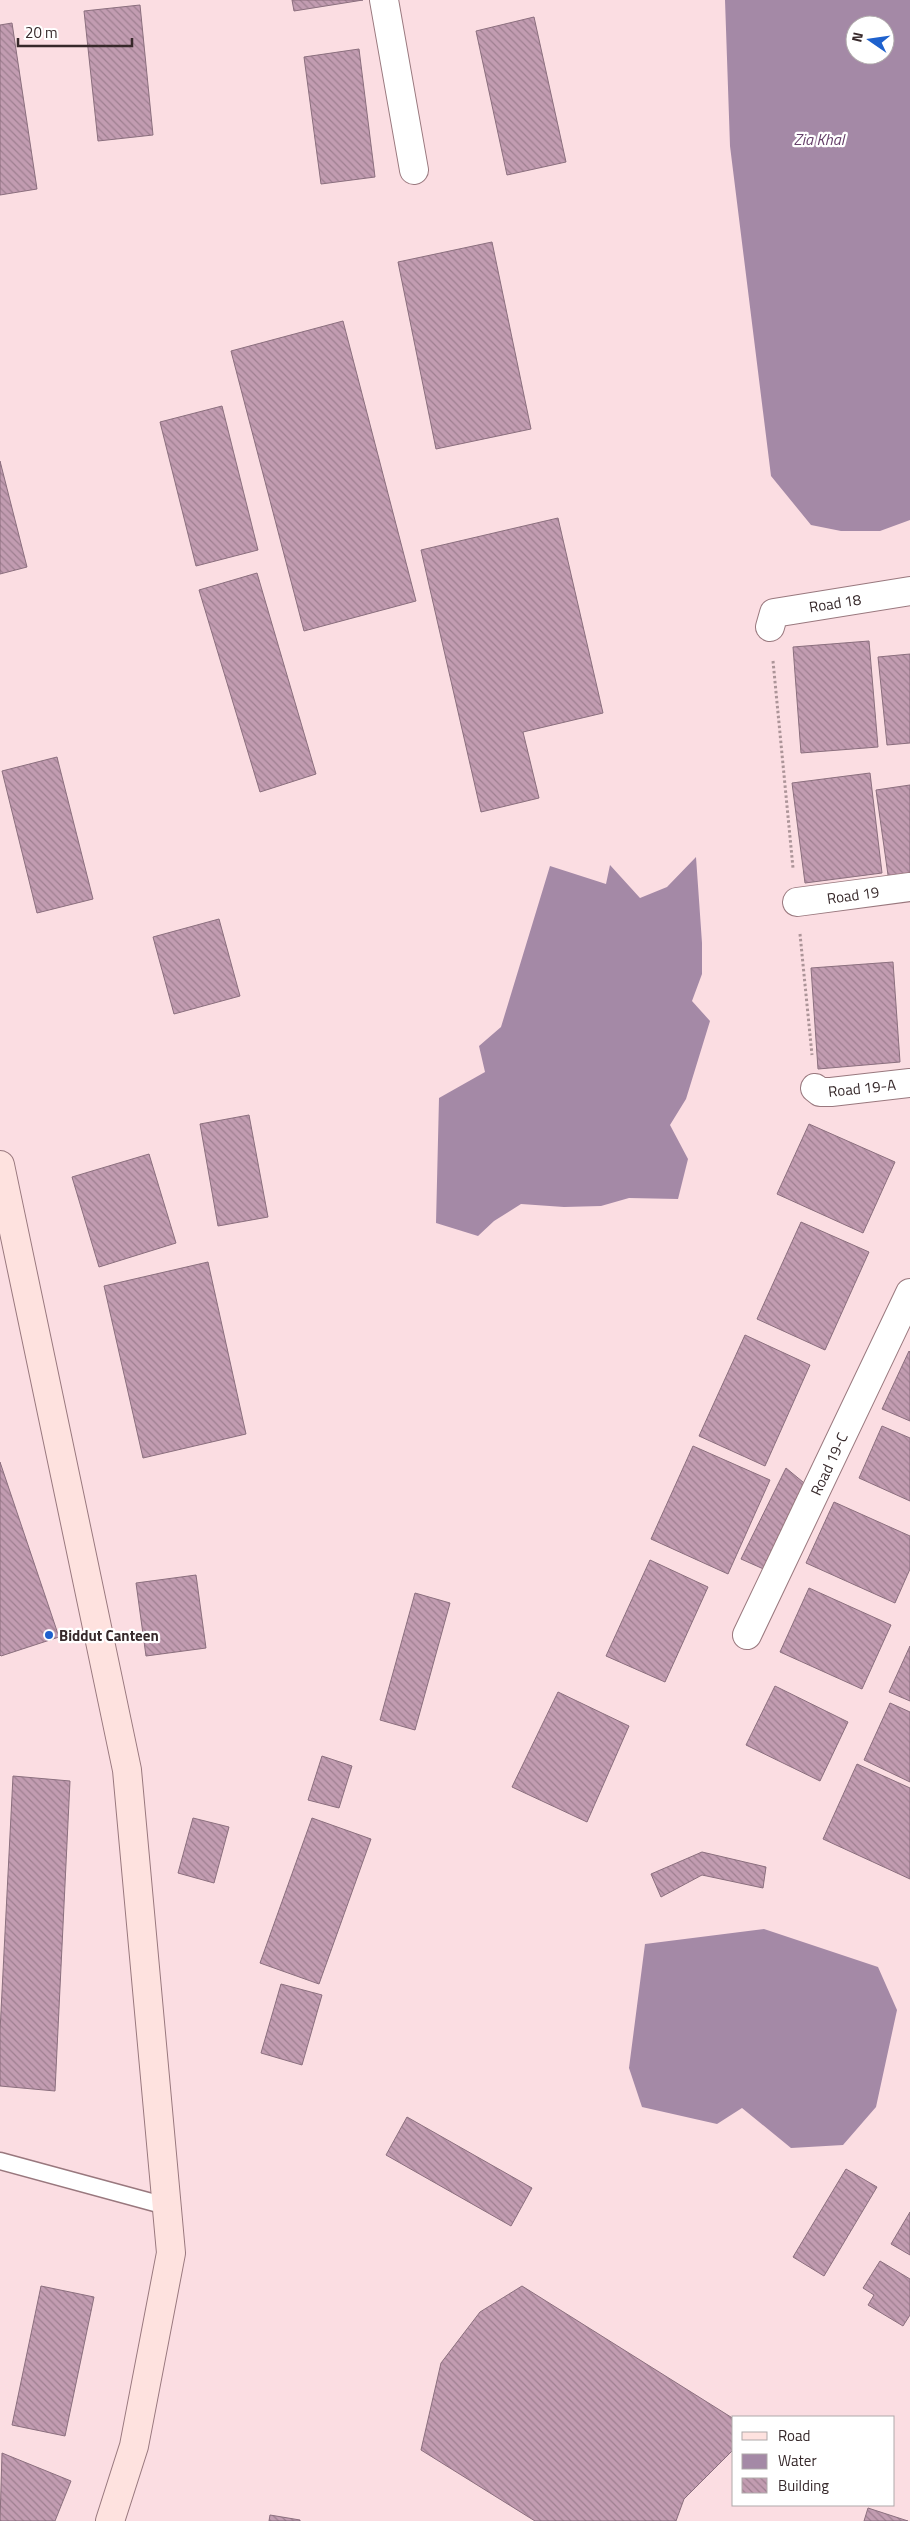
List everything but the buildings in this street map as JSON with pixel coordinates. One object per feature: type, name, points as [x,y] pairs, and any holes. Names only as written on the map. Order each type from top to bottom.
[{"type":"street","points":[[384,0],[414,170]]},
{"type":"street","name":"Road 18","points":[[770,627],[774,613],[910,591]]},
{"type":"street","name":"Road 19","points":[[797,902],[910,887]]},
{"type":"street","name":"Road 19-A","points":[[815,1088],[820,1092],[830,1092],[910,1083]]},
{"type":"street","points":[[0,1165],[127,1770],[171,2253],[134,2446],[110,2521]]},
{"type":"street","name":"Road 19-C","points":[[747,1634],[910,1293]]},
{"type":"lane","points":[[0,2161],[166,2206]]},
{"type":"path","points":[[770,627],[815,1088]]},
{"type":"water","name":"Zia Khal","points":[[725,0],[910,0],[910,520],[880,531],[841,531],[811,525],[771,476],[730,146]]},
{"type":"water","points":[[696,857],[702,943],[702,974],[692,1001],[710,1021],[686,1099],[670,1125],[688,1159],[678,1199],[629,1198],[601,1206],[564,1207],[521,1204],[494,1221],[478,1236],[436,1223],[439,1098],[485,1072],[479,1046],[501,1027],[550,866],[606,884],[610,865],[640,898],[667,887]]},
{"type":"water","points":[[764,1929],[878,1967],[897,2010],[876,2107],[843,2145],[791,2148],[742,2108],[717,2124],[642,2107],[629,2068],[645,1944]]},
{"type":"place","name":"Biddut Canteen","points":[[49,1635]]}]
